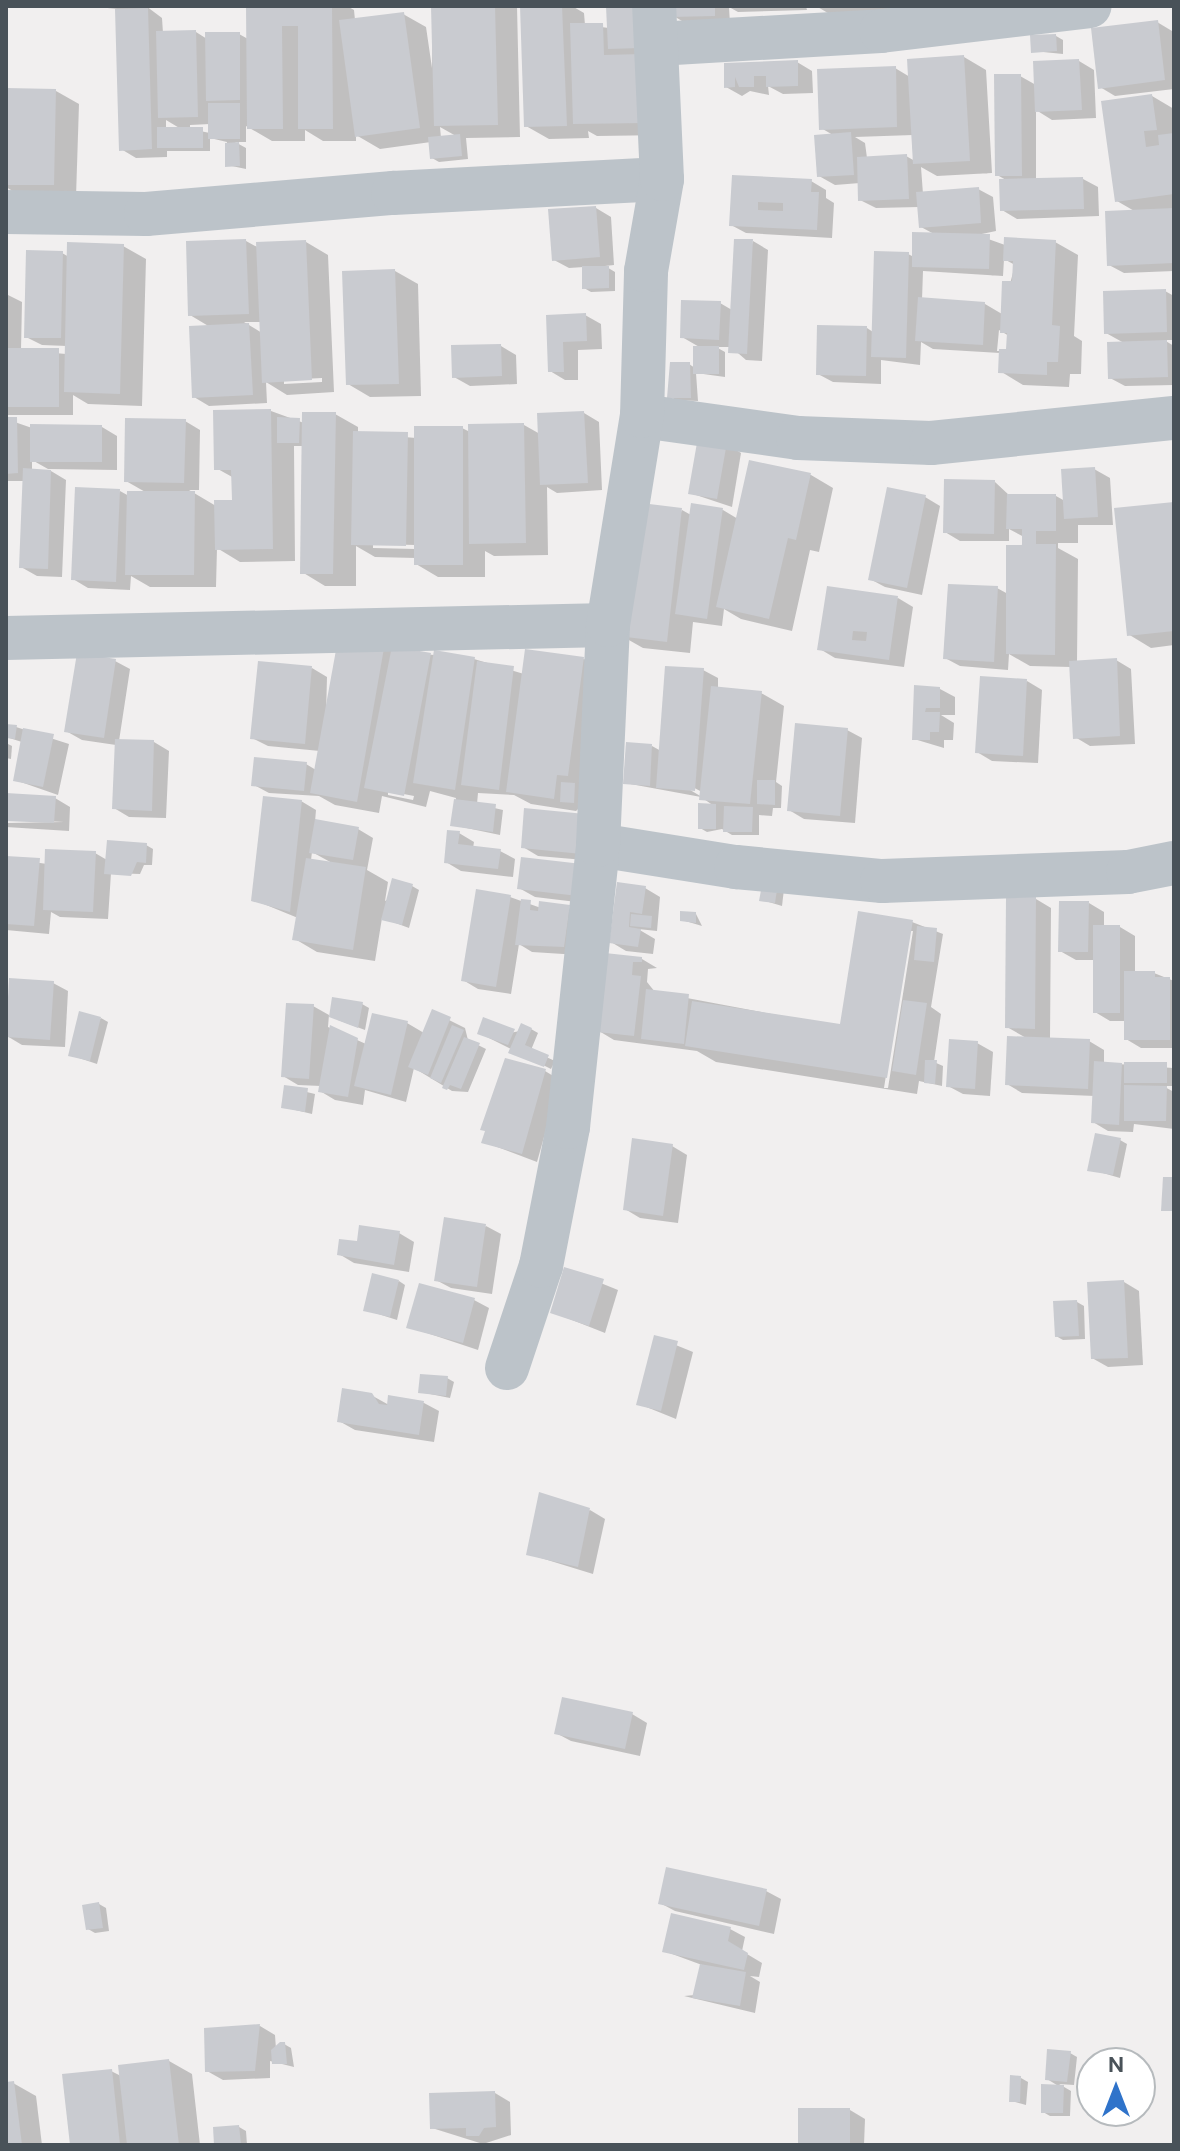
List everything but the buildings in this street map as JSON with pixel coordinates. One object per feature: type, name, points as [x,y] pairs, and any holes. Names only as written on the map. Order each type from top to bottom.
[{"type":"street","points":[[507,1368],[541,1266],[568,1127],[598,845],[608,625],[642,416],[646,271],[662,179],[656,25],[881,31],[1090,6]]},
{"type":"street","points":[[6,212],[146,214],[393,193],[662,179]]},
{"type":"street","points":[[642,416],[798,438],[931,443],[1174,418]]},
{"type":"street","points":[[6,638],[608,625]]},
{"type":"street","points":[[598,845],[736,867],[882,881],[1128,872],[1174,863]]}]
